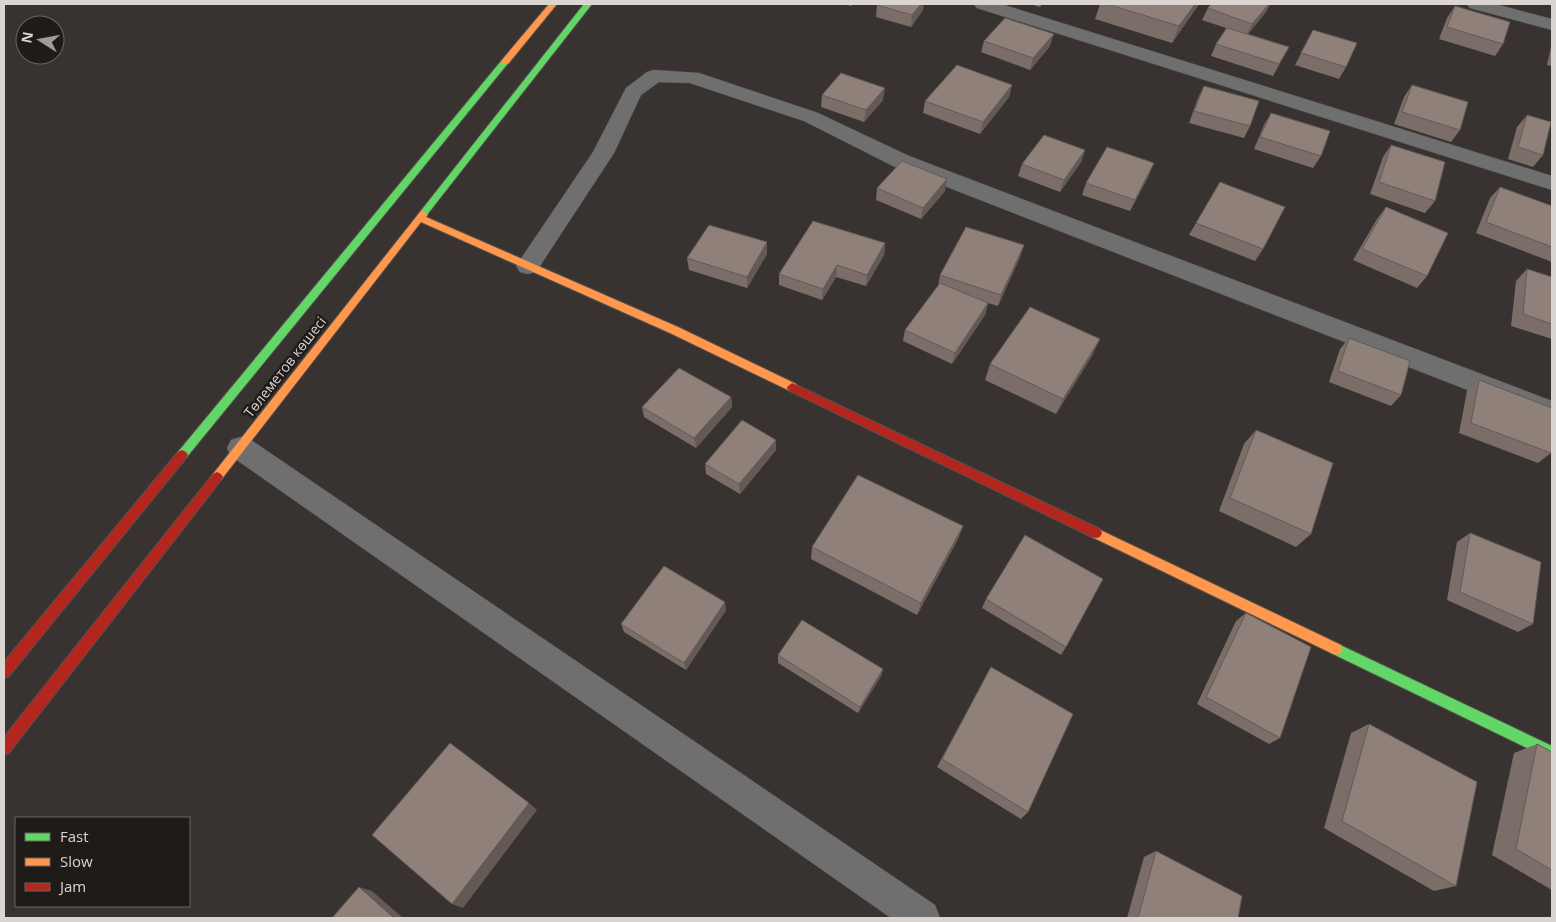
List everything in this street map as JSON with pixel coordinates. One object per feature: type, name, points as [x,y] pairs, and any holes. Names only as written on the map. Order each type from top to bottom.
[{"type":"main road","name":"Төлеметов көшесі","points":[[4,672],[553,4]]},
{"type":"main road","name":"Төлеметов көшесі","points":[[4,748],[588,4]]},
{"type":"main road","points":[[420,218],[674,330],[1552,753]]},
{"type":"street","points":[[983,4],[1552,183]]},
{"type":"street","points":[[1476,4],[1552,25]]},
{"type":"street","points":[[528,266],[603,153],[633,92],[654,76],[692,77],[811,117],[901,161],[1552,412]]},
{"type":"street","points":[[240,448],[922,918]]},
{"type":"building","points":[[878,4],[921,4],[912,15]]},
{"type":"building","points":[[1107,4],[1195,4],[1179,26]]},
{"type":"building","points":[[1211,4],[1269,4],[1252,24],[1208,8]]},
{"type":"building","points":[[1455,6],[1510,22],[1503,44],[1447,27]]},
{"type":"building","points":[[1005,18],[1054,34],[1033,58],[984,41]]},
{"type":"building","points":[[1227,28],[1289,47],[1279,64],[1216,44]]},
{"type":"building","points":[[1313,30],[1357,43],[1346,67],[1301,53]]},
{"type":"building","points":[[957,65],[1012,85],[983,122],[925,101]]},
{"type":"building","points":[[841,73],[885,88],[866,110],[822,95]]},
{"type":"building","points":[[1412,85],[1468,102],[1460,130],[1402,112]]},
{"type":"building","points":[[1204,86],[1259,101],[1250,126],[1194,111]]},
{"type":"building","points":[[1271,113],[1330,131],[1321,156],[1260,137]]},
{"type":"building","points":[[1527,115],[1551,122],[1543,155],[1518,147]]},
{"type":"building","points":[[1044,135],[1085,150],[1064,180],[1022,164]]},
{"type":"building","points":[[1391,145],[1445,162],[1435,201],[1379,182]]},
{"type":"building","points":[[1107,147],[1154,163],[1135,200],[1086,183]]},
{"type":"building","points":[[902,161],[947,179],[923,208],[877,188]]},
{"type":"building","points":[[1220,182],[1285,207],[1263,249],[1196,223]]},
{"type":"building","points":[[1500,187],[1552,206],[1552,247],[1486,222]]},
{"type":"building","points":[[1386,207],[1448,233],[1427,276],[1362,249]]},
{"type":"building","points":[[813,221],[885,243],[867,275],[837,265],[823,289],[779,274]]},
{"type":"building","points":[[709,225],[767,242],[747,277],[687,258]]},
{"type":"building","points":[[966,227],[1024,245],[1001,295],[940,275]]},
{"type":"building","points":[[1527,269],[1552,277],[1552,324],[1523,314]]},
{"type":"building","points":[[940,283],[988,303],[955,353],[905,330]]},
{"type":"building","points":[[1030,307],[1100,339],[1063,399],[990,364]]},
{"type":"building","points":[[1349,338],[1410,361],[1401,395],[1338,371]]},
{"type":"building","points":[[679,368],[731,397],[694,438],[642,407]]},
{"type":"building","points":[[1479,380],[1552,408],[1551,453],[1471,423]]},
{"type":"building","points":[[742,420],[776,440],[739,484],[705,464]]},
{"type":"building","points":[[1256,430],[1333,463],[1311,534],[1230,498]]},
{"type":"building","points":[[858,475],[963,526],[921,603],[812,547]]},
{"type":"building","points":[[1470,533],[1541,562],[1533,624],[1460,592]]},
{"type":"building","points":[[1025,535],[1103,579],[1066,647],[986,599]]},
{"type":"building","points":[[664,566],[725,602],[684,663],[621,624]]},
{"type":"building","points":[[1246,613],[1311,647],[1280,738],[1206,697]]},
{"type":"building","points":[[802,620],[883,669],[860,707],[778,655]]},
{"type":"building","points":[[991,667],[1073,714],[1028,812],[942,759]]},
{"type":"building","points":[[1369,724],[1477,782],[1456,886],[1342,821]]},
{"type":"building","points":[[450,743],[529,803],[452,904],[372,835]]},
{"type":"building","points":[[1537,744],[1552,752],[1552,870],[1516,849]]},
{"type":"building","points":[[1156,851],[1242,896],[1238,918],[1138,918]]},
{"type":"building","points":[[359,887],[394,918],[332,918]]},
{"type":"traffic: fast","points":[[423,214],[588,4]]},
{"type":"traffic: fast","points":[[182,455],[505,62]]},
{"type":"traffic: fast","points":[[1336,649],[1552,753]]},
{"type":"traffic: slow","points":[[505,62],[553,4]]},
{"type":"traffic: slow","points":[[217,477],[423,214]]},
{"type":"traffic: slow","points":[[420,218],[674,330],[792,387]]},
{"type":"traffic: slow","points":[[1096,533],[1336,649]]},
{"type":"traffic: jam","points":[[792,387],[1096,533]]},
{"type":"traffic: jam","points":[[4,672],[182,455]]},
{"type":"traffic: jam","points":[[4,748],[217,477]]}]
